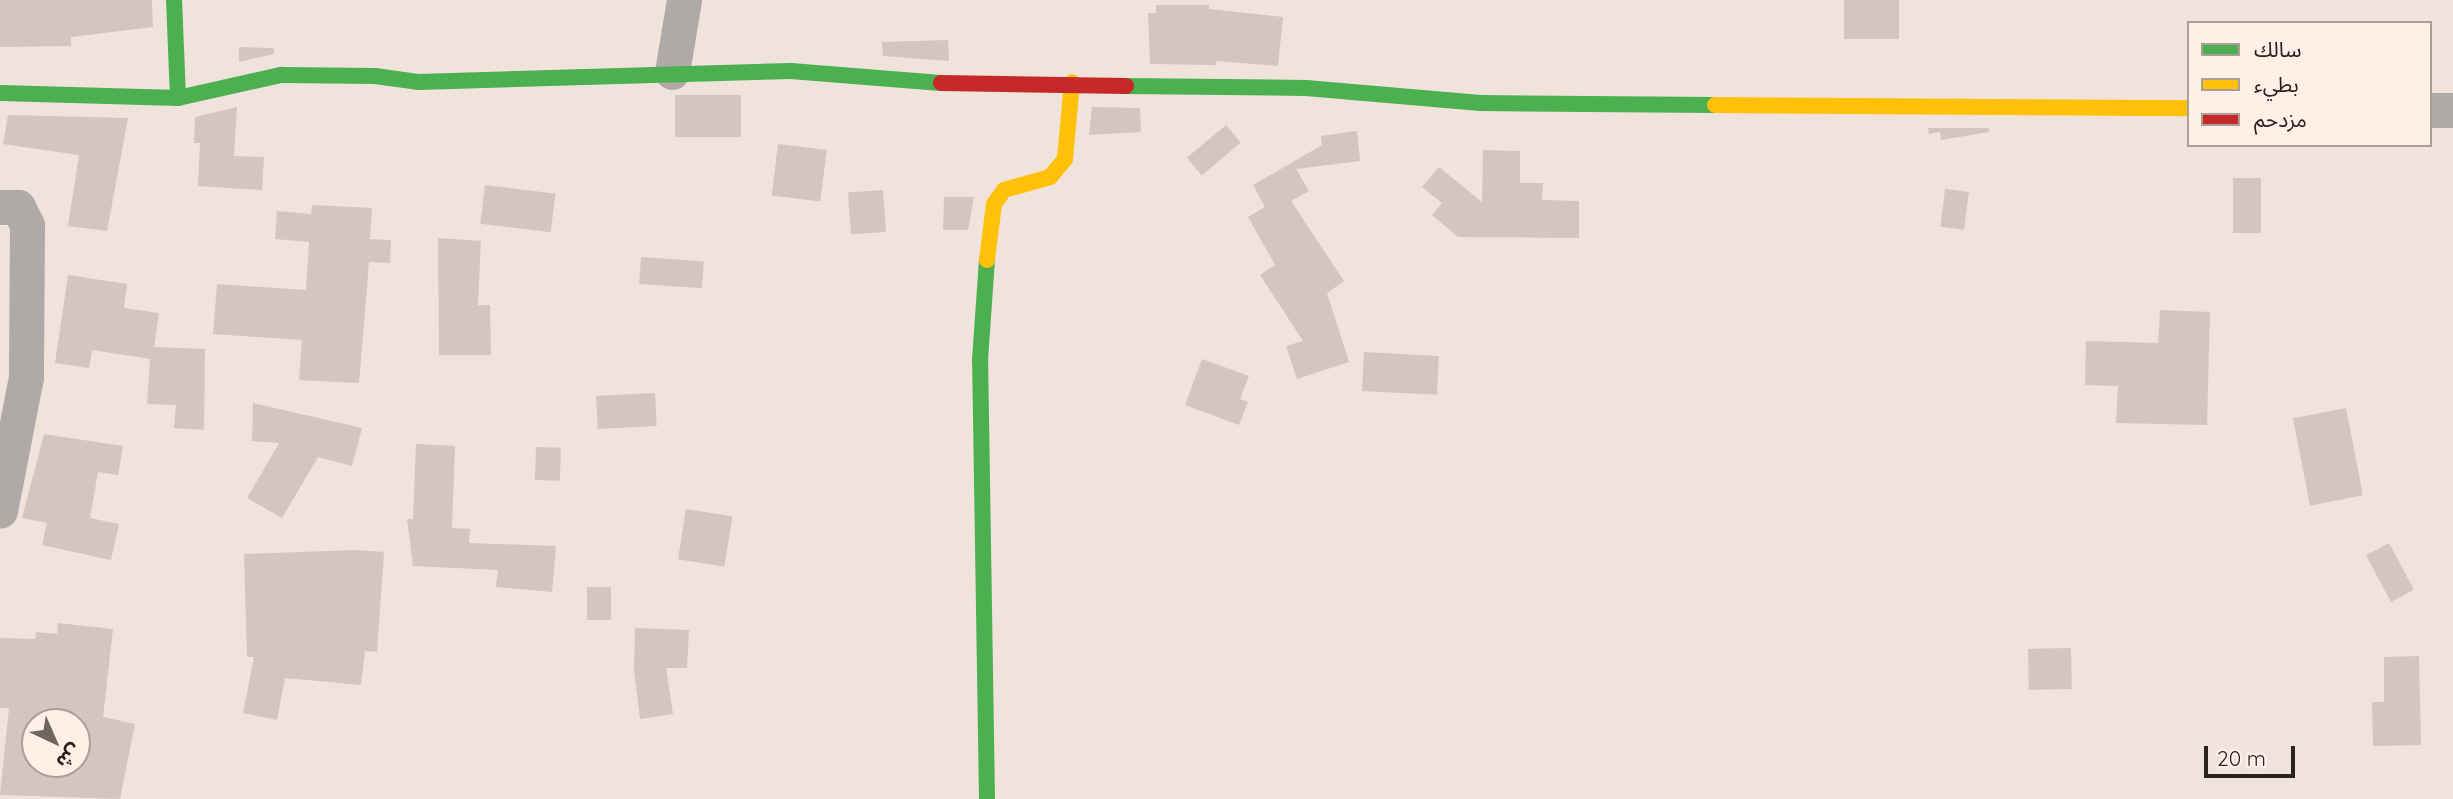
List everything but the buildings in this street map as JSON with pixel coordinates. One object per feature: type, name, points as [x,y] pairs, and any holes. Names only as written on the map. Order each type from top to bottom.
[{"type":"street","points":[[174,0],[178,98]]},
{"type":"street","points":[[672,72],[684,0]]},
{"type":"street","points":[[0,93],[178,98],[281,75],[375,76],[418,82],[672,72],[791,71],[956,83],[1072,82],[1135,89],[1306,88],[1480,103],[2187,108]]},
{"type":"street","points":[[986,799],[980,360],[990,222],[994,204],[1004,190],[1051,177],[1060,168],[1065,159],[1072,82]]},
{"type":"street","points":[[2432,110],[2453,110]]},
{"type":"street","points":[[0,208],[18,207],[27,225],[26,377],[0,510]]},
{"type":"traffic: fast","points":[[0,93],[178,98],[174,0]]},
{"type":"traffic: fast","points":[[178,98],[281,75],[375,76],[418,82],[791,71],[941,83]]},
{"type":"traffic: fast","points":[[1126,86],[1306,88],[1480,103],[1715,105]]},
{"type":"traffic: fast","points":[[987,260],[980,360],[987,799]]},
{"type":"traffic: slow","points":[[987,260],[994,204],[1004,190],[1050,177],[1065,159],[1072,82]]},
{"type":"traffic: slow","points":[[1715,105],[2187,108]]},
{"type":"traffic: jam","points":[[941,83],[1126,86]]}]
